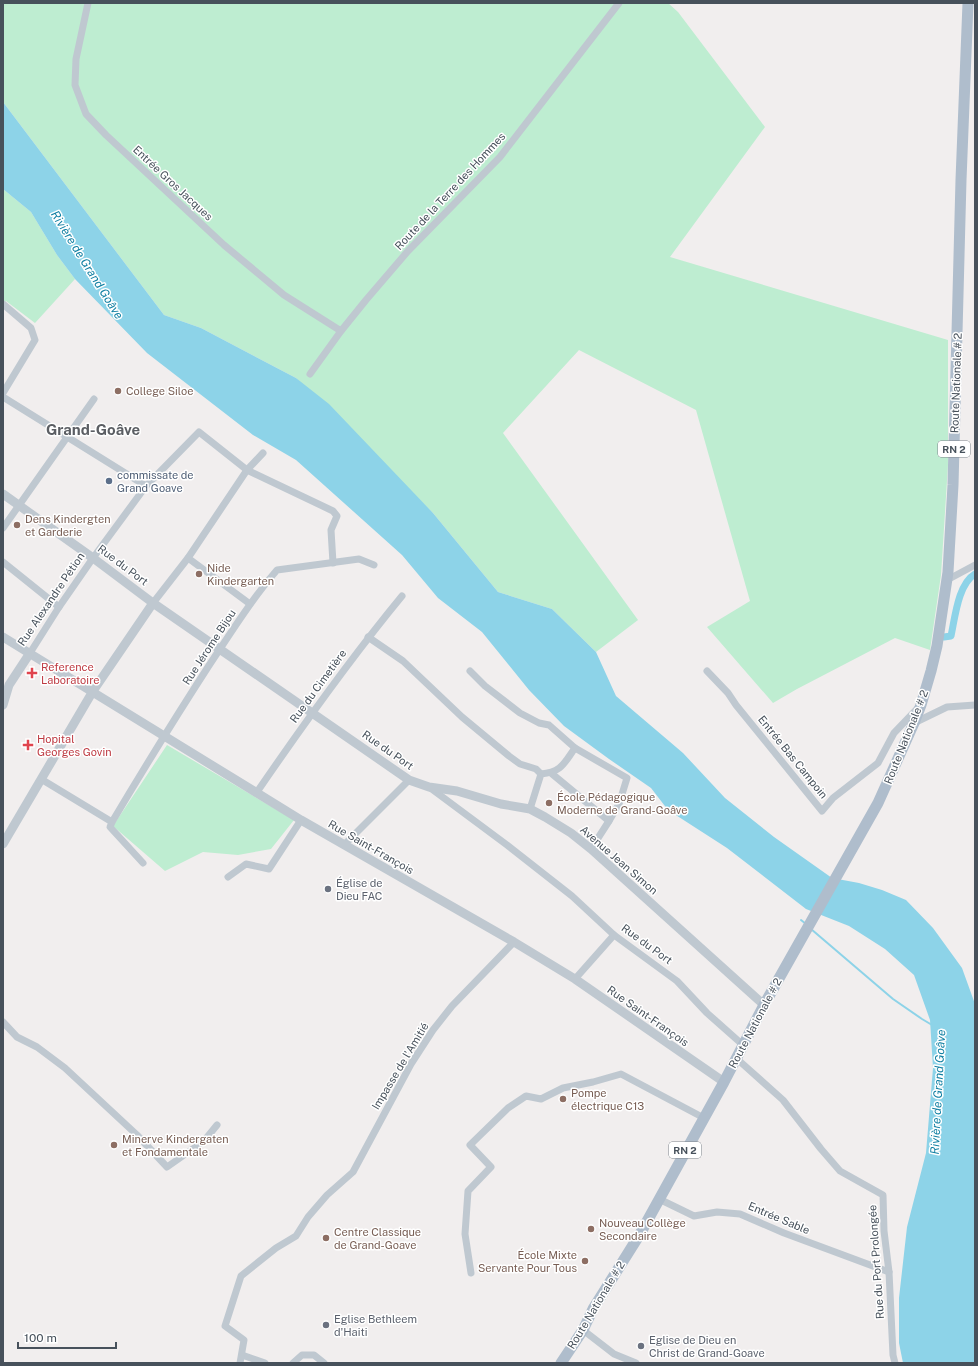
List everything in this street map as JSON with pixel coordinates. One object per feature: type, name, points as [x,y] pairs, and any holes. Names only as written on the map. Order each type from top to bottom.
[{"type":"main road","name":"Route Nationale # 2","points":[[560,1363],[583,1330],[593,1310],[640,1234],[724,1082],[764,1005],[878,803],[921,705],[937,646],[947,580],[953,477],[961,180],[968,3]]},
{"type":"street","name":"Entrée Gros Jacques","points":[[88,3],[76,59],[75,85],[86,114],[106,135],[224,245],[284,295],[341,331]]},
{"type":"street","name":"Route de la Terre des Hommes","points":[[310,374],[341,331],[408,251],[500,157],[619,3]]},
{"type":"street","points":[[3,304],[31,328],[35,340],[3,393]]},
{"type":"street","points":[[3,397],[146,486]]},
{"type":"street","points":[[3,528],[94,399]]},
{"type":"street","name":"Rue Alexandre Pétion","points":[[3,705],[9,685],[59,607],[93,558],[146,486],[199,432],[247,470]]},
{"type":"street","points":[[3,844],[93,691],[153,603],[188,558],[247,470],[263,453]]},
{"type":"street","points":[[247,470],[333,511],[337,516],[331,530],[333,563]]},
{"type":"street","name":"Rue du Port","points":[[3,494],[153,603],[410,780],[429,787],[507,844],[572,896],[614,935],[677,981],[707,1013],[743,1045]]},
{"type":"street","points":[[188,558],[250,604]]},
{"type":"street","name":"Rue Jérome Bijou","points":[[112,822],[164,736],[220,649],[250,604],[277,570],[359,559],[374,565]]},
{"type":"street","points":[[3,562],[59,607]]},
{"type":"street","points":[[947,580],[975,565]]},
{"type":"street","name":"Rue du Cimetière","points":[[257,792],[312,712],[368,637],[402,596]]},
{"type":"street","name":"Rue Saint-François","points":[[3,636],[301,820],[514,942],[575,979],[724,1082]]},
{"type":"street","points":[[368,637],[403,661],[467,721],[509,756],[520,764],[536,769],[541,774]]},
{"type":"street","points":[[470,671],[485,686],[520,713],[549,725],[576,748],[627,778],[619,804],[591,849]]},
{"type":"street","name":"Entrée Bas Campoin","points":[[707,671],[718,681],[822,811],[833,798],[878,763],[894,733],[921,705]]},
{"type":"street","points":[[914,723],[947,707],[975,705]]},
{"type":"street","points":[[541,774],[551,773],[559,769],[576,748]]},
{"type":"street","points":[[551,773],[609,821]]},
{"type":"street","points":[[530,809],[541,774]]},
{"type":"street","points":[[40,779],[112,822],[110,827],[143,863]]},
{"type":"street","points":[[344,845],[410,780]]},
{"type":"street","name":"Avenue Jean Simon","points":[[429,787],[457,791],[501,804],[530,809],[571,833],[591,849],[764,1005]]},
{"type":"street","points":[[228,877],[246,864],[269,869],[301,820]]},
{"type":"street","points":[[575,979],[614,935]]},
{"type":"street","name":"Impasse de l'Amitié","points":[[242,1355],[244,1340],[225,1326],[241,1276],[276,1248],[296,1236],[308,1217],[322,1201],[353,1172],[411,1064],[433,1030],[452,1006],[514,942]]},
{"type":"street","points":[[3,1022],[17,1037],[37,1047],[64,1068],[138,1135],[167,1167],[204,1141],[217,1125]]},
{"type":"street","name":"Rue du Port Prolongée","points":[[736,1058],[783,1100],[840,1171],[882,1195],[884,1231],[889,1272],[893,1355],[895,1363]]},
{"type":"street","points":[[471,1273],[465,1234],[468,1191],[491,1167],[470,1145],[508,1108],[526,1096],[542,1099],[563,1088],[593,1082],[620,1074],[704,1118]]},
{"type":"street","name":"Entrée Sable","points":[[659,1199],[694,1216],[717,1212],[740,1214],[784,1233],[889,1272]]},
{"type":"street","points":[[583,1330],[614,1354],[636,1363]]},
{"type":"street","points":[[240,1363],[242,1355],[265,1363]]},
{"type":"street","points":[[293,1363],[302,1355],[314,1355],[324,1363]]},
{"type":"green space","points":[[3,3],[668,3],[678,12],[765,127],[670,257],[948,340],[948,465],[941,575],[930,650],[895,638],[773,703],[707,627],[750,601],[696,410],[579,350],[503,433],[638,620],[596,652],[552,609],[498,592],[433,513],[296,378],[201,328],[164,315],[3,102]]},
{"type":"green space","points":[[3,189],[31,212],[57,255],[75,279],[35,323],[6,301],[3,304]]},
{"type":"green space","points":[[167,745],[294,820],[271,849],[238,855],[203,852],[165,871],[113,826]]},
{"type":"water","name":"Rivière de Grand Goâve","points":[[3,102],[164,315],[201,328],[296,378],[329,404],[433,513],[498,592],[552,609],[596,652],[616,696],[683,753],[725,798],[774,837],[832,878],[859,883],[882,890],[906,900],[933,928],[962,968],[975,1004],[975,1363],[903,1363],[899,1343],[899,1298],[907,1227],[926,1153],[933,1068],[930,1020],[914,975],[885,949],[849,926],[806,909],[727,848],[668,810],[651,788],[564,726],[529,690],[482,632],[438,598],[402,555],[296,460],[253,435],[147,353],[75,279],[57,255],[31,212],[3,189]]},
{"type":"waterway","points":[[944,637],[951,636],[961,593],[969,579],[975,574]]},
{"type":"waterway","points":[[801,920],[806,924]]},
{"type":"waterway","name":"Rivière de Grand Goâve","points":[[811,929],[893,999],[932,1025]]},
{"type":"place","name":"College Siloe","points":[[118,391]]},
{"type":"place","name":"commissate de Grand Goave","points":[[109,481]]},
{"type":"place","name":"Dens Kindergten et Garderie","points":[[17,525]]},
{"type":"place","name":"Nide Kindergarten","points":[[199,574]]},
{"type":"place","name":"Reference Laboratoire","points":[[32,673]]},
{"type":"place","name":"Hopital Georges Govin","points":[[28,745]]},
{"type":"place","name":"École Pédagogique Moderne de Grand-Goâve","points":[[549,803]]},
{"type":"place","name":"Église de Dieu FAC","points":[[328,889]]},
{"type":"place","name":"Pompe électrique C13","points":[[563,1099]]},
{"type":"place","name":"Minerve Kindergaten et Fondamentale","points":[[114,1145]]},
{"type":"place","name":"Nouveau Collège Secondaire","points":[[591,1229]]},
{"type":"place","name":"Centre Classique de Grand-Goave","points":[[326,1238]]},
{"type":"place","name":"École Mixte Servante Pour Tous","points":[[585,1261]]},
{"type":"place","name":"Eglise Bethleem d'Haiti","points":[[326,1325]]},
{"type":"place","name":"Eglise de Dieu en Christ de Grand-Goave","points":[[641,1346]]},
{"type":"district","name":"Grand-Goâve","points":[[93,430]]}]
